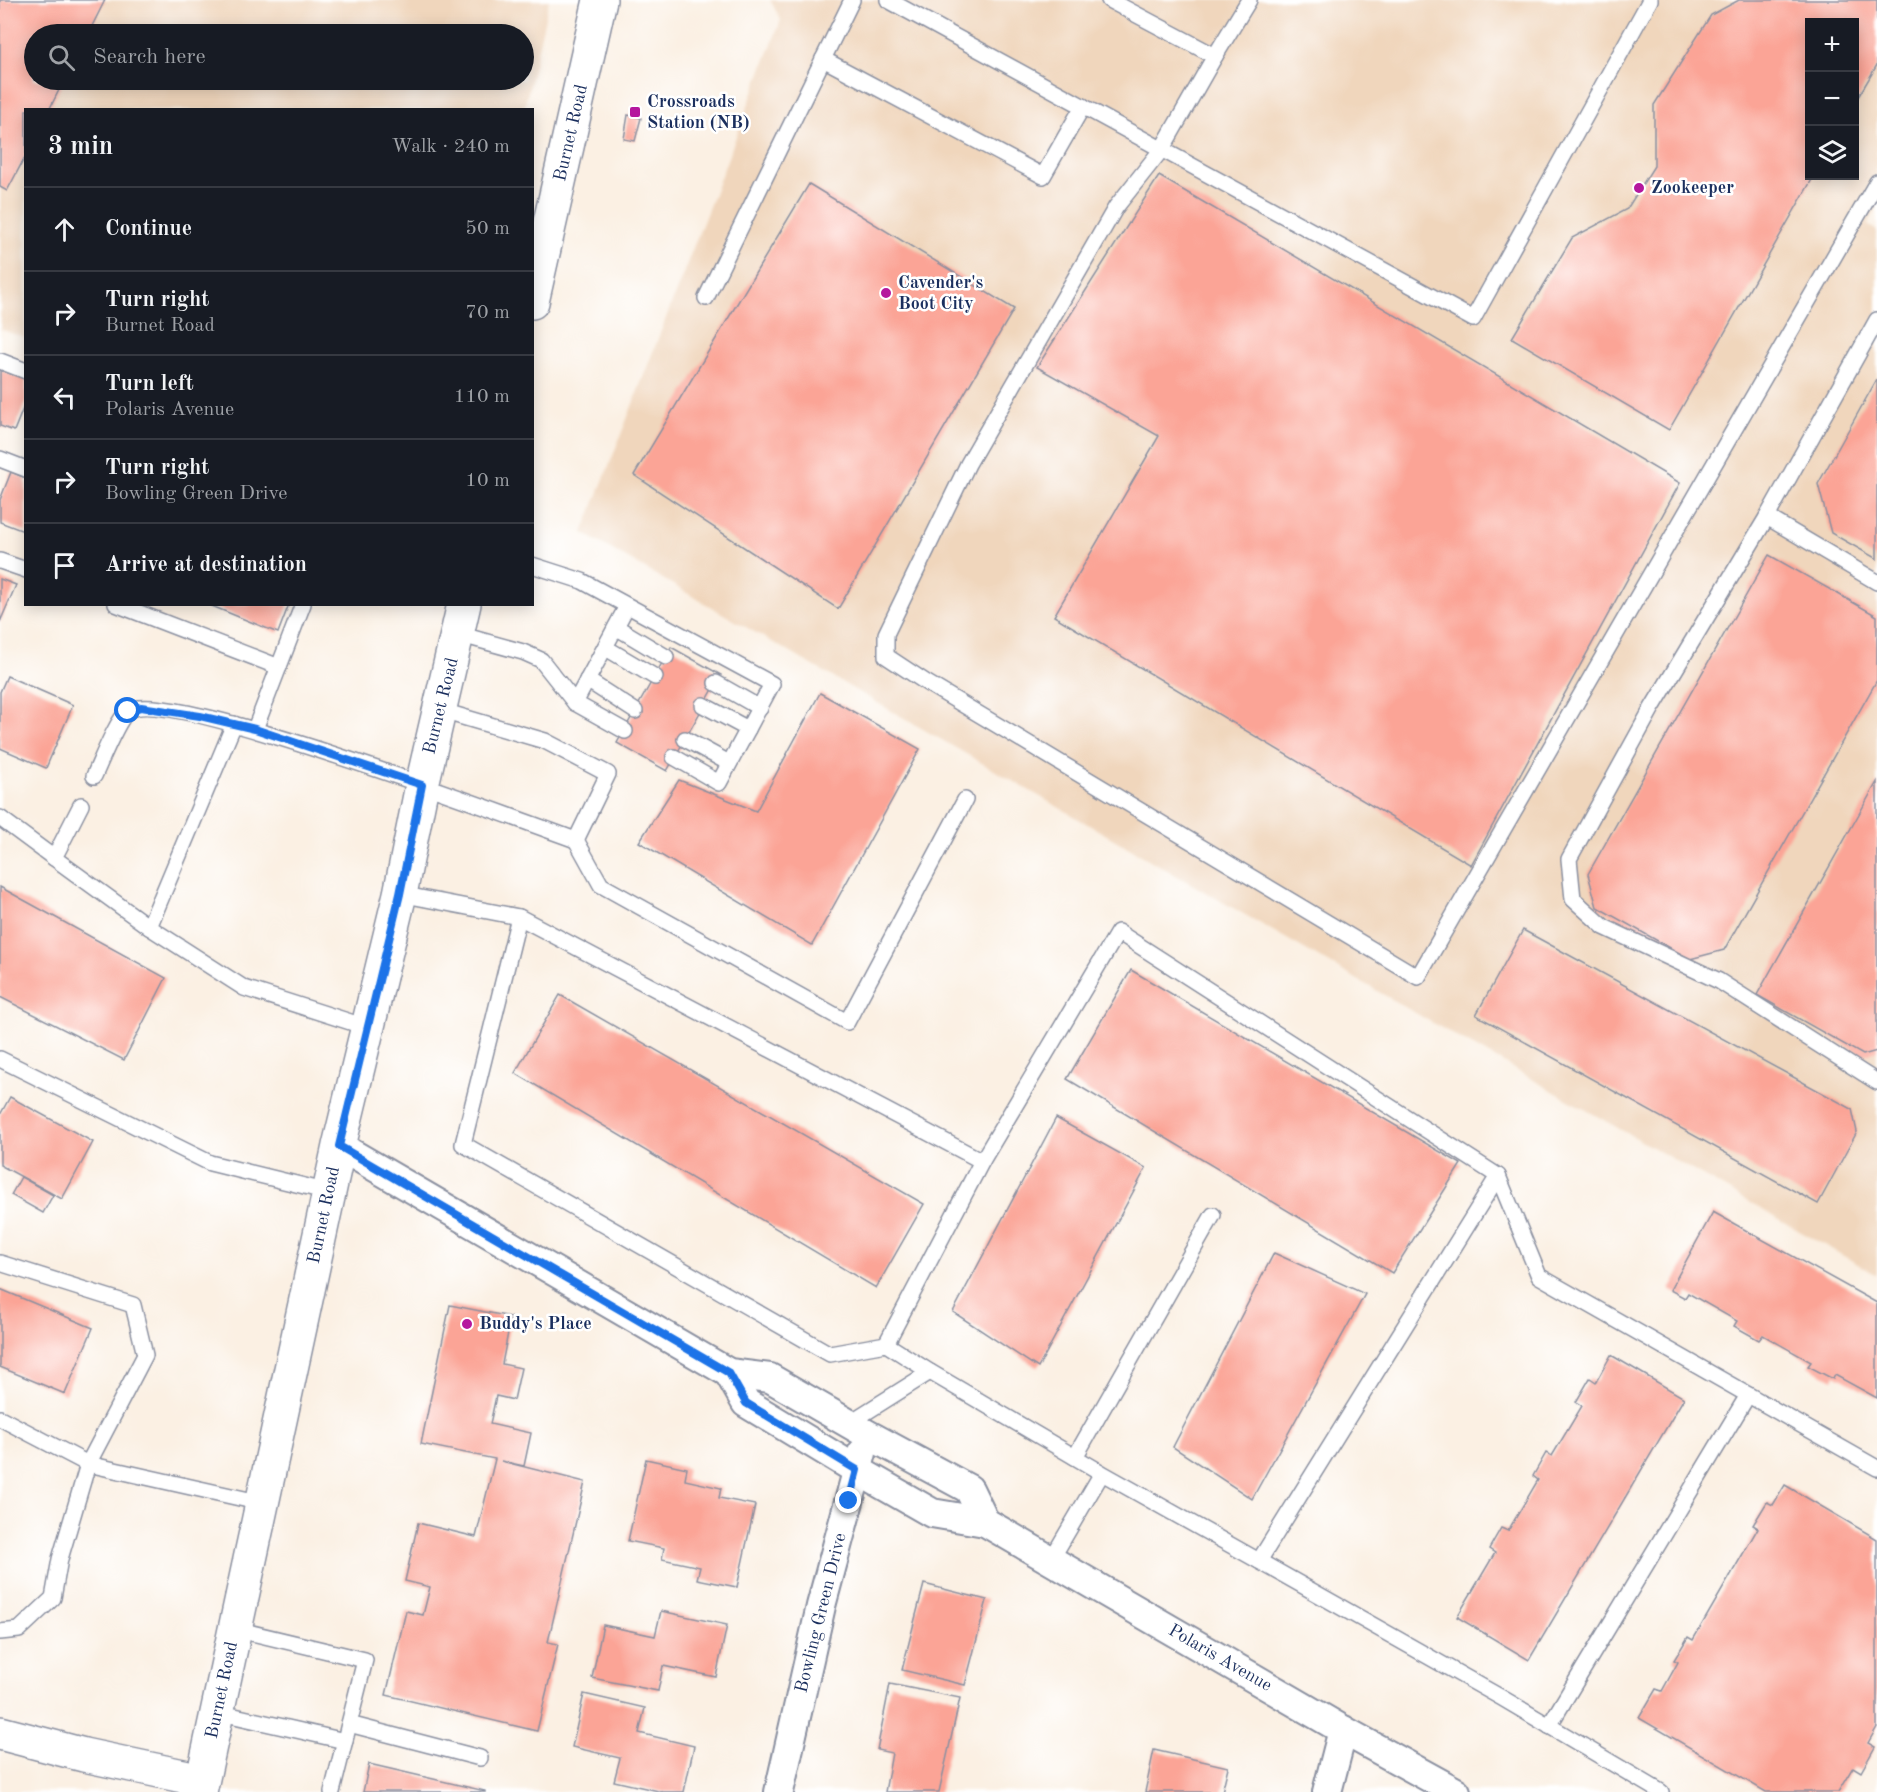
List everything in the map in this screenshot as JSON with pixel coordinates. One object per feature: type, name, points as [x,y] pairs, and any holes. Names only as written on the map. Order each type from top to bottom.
[{"type":"main road","name":"Burnet Road","points":[[534,293],[600,0]]},
{"type":"main road","name":"Burnet Road","points":[[201,1786],[339,1146],[400,894],[422,785],[461,619]]},
{"type":"main road","points":[[0,1733],[201,1786]]},
{"type":"street","points":[[339,1146],[729,1373],[770,1378],[969,1489],[985,1521]]},
{"type":"street","name":"Polaris Avenue","points":[[729,1373],[746,1403],[857,1470],[932,1513],[985,1521],[1343,1730],[1456,1792]]},
{"type":"street","name":"Bowling Green Drive","points":[[779,1792],[820,1606],[857,1470],[858,1429]]},
{"type":"street","points":[[1327,1792],[1343,1730]]},
{"type":"lane","points":[[706,298],[852,0]]},
{"type":"lane","points":[[888,0],[1473,319],[1650,0]]},
{"type":"lane","points":[[1109,0],[1215,56]]},
{"type":"lane","points":[[1249,0],[1162,149],[1116,207],[968,464],[886,634],[886,656],[938,690],[1418,977],[1877,182]]},
{"type":"lane","points":[[823,59],[1043,176],[1083,106]]},
{"type":"lane","points":[[1877,320],[1767,517],[1652,708],[1569,859],[1573,899],[1604,927],[1719,981],[1877,1082]]},
{"type":"lane","points":[[0,361],[24,370]]},
{"type":"lane","points":[[0,459],[24,468]]},
{"type":"lane","points":[[1767,517],[1877,582]]},
{"type":"lane","points":[[0,561],[24,569]]},
{"type":"lane","points":[[534,566],[582,581],[772,684],[718,783],[674,757]]},
{"type":"lane","points":[[121,606],[279,667]]},
{"type":"lane","points":[[255,729],[302,606]]},
{"type":"lane","points":[[575,703],[627,606]]},
{"type":"lane","points":[[461,619],[541,660],[575,703],[625,731]]},
{"type":"lane","points":[[616,627],[666,657]]},
{"type":"lane","points":[[606,648],[655,677]]},
{"type":"lane","points":[[587,680],[635,711]]},
{"type":"lane","points":[[716,683],[760,708]]},
{"type":"lane","points":[[704,705],[748,729]]},
{"type":"lane","points":[[94,776],[115,731],[128,711],[141,707],[200,716],[255,729],[576,840],[602,885],[847,1022],[964,800]]},
{"type":"lane","points":[[439,710],[545,741],[609,774],[576,840]]},
{"type":"lane","points":[[149,927],[234,724]]},
{"type":"lane","points":[[685,739],[729,763]]},
{"type":"lane","points":[[54,858],[81,805]]},
{"type":"lane","points":[[0,818],[149,927],[244,988],[366,1028]]},
{"type":"lane","points":[[400,894],[519,917],[982,1161]]},
{"type":"lane","points":[[519,917],[463,1144],[830,1354],[886,1344],[1102,1473],[1549,1726],[1661,1792]]},
{"type":"lane","points":[[886,1344],[982,1161],[1118,932],[1498,1176],[1539,1276],[1877,1468]]},
{"type":"lane","points":[[0,1059],[210,1163],[329,1192]]},
{"type":"lane","points":[[1259,1561],[1498,1176]]},
{"type":"lane","points":[[1075,1457],[1213,1215]]},
{"type":"lane","points":[[0,1263],[133,1305],[145,1355],[88,1464],[60,1560],[53,1598],[19,1630],[0,1632]]},
{"type":"lane","points":[[858,1429],[930,1372]]},
{"type":"lane","points":[[1549,1726],[1748,1395]]},
{"type":"lane","points":[[0,1418],[88,1464],[262,1503]]},
{"type":"lane","points":[[1051,1560],[1102,1473]]},
{"type":"lane","points":[[235,1629],[365,1660],[332,1792]]},
{"type":"lane","points":[[217,1712],[345,1741]]},
{"type":"lane","points":[[349,1724],[480,1758]]},
{"type":"shaded area","points":[[0,0],[549,0],[534,65],[534,24],[24,24],[24,90],[528,90],[524,108],[24,108],[24,338],[0,329]]},
{"type":"shaded area","points":[[770,0],[1877,0],[1877,208],[1868,225],[1877,231],[1877,1275],[1424,1018],[583,533],[781,20]]},
{"type":"building","points":[[0,0],[105,0],[93,24],[24,24],[24,90],[59,90],[50,108],[24,108],[24,159],[7,191],[0,187]]},
{"type":"building","points":[[1739,0],[1877,0],[1877,65],[1859,96],[1859,18],[1805,18],[1805,180],[1812,180],[1669,430],[1512,338],[1572,238],[1627,209],[1654,166],[1654,105],[1711,15]]},
{"type":"building","points":[[628,115],[641,118],[635,141],[624,139]]},
{"type":"building","points":[[1159,176],[1680,483],[1471,865],[1054,616],[1159,436],[1037,367]]},
{"type":"building","points":[[809,184],[1014,309],[838,609],[634,475]]},
{"type":"building","points":[[0,370],[24,378],[24,406],[14,431],[0,426]]},
{"type":"building","points":[[1877,379],[1877,559],[1831,533],[1818,484]]},
{"type":"building","points":[[11,472],[24,477],[24,531],[0,522],[0,500]]},
{"type":"building","points":[[1769,555],[1877,616],[1877,680],[1724,950],[1690,959],[1597,907],[1588,874]]},
{"type":"building","points":[[0,579],[16,585],[0,622]]},
{"type":"building","points":[[212,606],[288,606],[278,633]]},
{"type":"building","points":[[671,647],[721,675],[667,771],[617,743]]},
{"type":"building","points":[[7,676],[73,705],[46,768],[0,748],[0,692]]},
{"type":"building","points":[[820,693],[920,749],[812,945],[639,842],[679,780],[756,811]]},
{"type":"building","points":[[1877,782],[1877,1051],[1863,1055],[1757,995]]},
{"type":"building","points":[[0,887],[166,978],[124,1060],[0,997]]},
{"type":"building","points":[[1523,930],[1852,1109],[1857,1132],[1818,1204],[1476,1015]]},
{"type":"building","points":[[1131,970],[1461,1164],[1392,1273],[1067,1079]]},
{"type":"building","points":[[560,995],[924,1204],[876,1288],[515,1073]]},
{"type":"building","points":[[10,1097],[93,1142],[62,1199],[0,1165],[0,1115]]},
{"type":"building","points":[[1056,1118],[1146,1168],[1038,1368],[953,1312]]},
{"type":"building","points":[[21,1177],[53,1195],[43,1213],[11,1195]]},
{"type":"building","points":[[1713,1212],[1877,1303],[1877,1398],[1835,1375],[1833,1379],[1808,1366],[1811,1362],[1763,1335],[1759,1340],[1734,1326],[1737,1321],[1688,1293],[1685,1298],[1670,1290]]},
{"type":"building","points":[[1274,1253],[1365,1294],[1252,1499],[1173,1447]]},
{"type":"building","points":[[0,1289],[93,1328],[65,1394],[0,1367]]},
{"type":"building","points":[[450,1305],[511,1317],[502,1364],[521,1368],[514,1400],[496,1396],[490,1424],[531,1433],[524,1466],[501,1461],[585,1482],[548,1642],[558,1644],[537,1731],[386,1695],[406,1611],[423,1615],[430,1587],[405,1581],[418,1523],[476,1537],[495,1459],[421,1444]]},
{"type":"building","points":[[1611,1355],[1684,1398],[1529,1660],[1457,1617],[1495,1553],[1489,1549],[1501,1528],[1508,1531],[1538,1480],[1533,1476],[1546,1453],[1552,1456],[1582,1406],[1576,1402],[1590,1378],[1596,1382]]},
{"type":"building","points":[[646,1459],[687,1468],[685,1480],[721,1488],[719,1498],[755,1505],[737,1587],[697,1579],[700,1567],[662,1559],[664,1548],[628,1541]]},
{"type":"building","points":[[1785,1485],[1877,1539],[1877,1727],[1868,1743],[1875,1747],[1861,1772],[1853,1767],[1838,1792],[1766,1792],[1639,1718],[1656,1689],[1662,1691],[1678,1662],[1674,1660],[1688,1637],[1693,1640],[1758,1528],[1753,1525],[1767,1502],[1773,1505]]},
{"type":"building","points":[[924,1584],[987,1600],[965,1685],[902,1670]]},
{"type":"building","points":[[661,1611],[727,1625],[716,1677],[663,1666],[658,1691],[592,1678],[603,1625],[655,1636]]},
{"type":"building","points":[[890,1684],[960,1698],[939,1792],[885,1792],[892,1753],[877,1750]]},
{"type":"building","points":[[584,1694],[645,1708],[639,1733],[694,1746],[684,1792],[663,1792],[614,1781],[620,1758],[572,1747]]},
{"type":"building","points":[[1154,1750],[1228,1767],[1222,1792],[1145,1792]]},
{"type":"building","points":[[369,1764],[485,1791],[485,1792],[363,1792]]},
{"type":"place","name":"Crossroads Station (NB)","points":[[635,112]]},
{"type":"place","name":"Zookeeper","points":[[1639,188]]},
{"type":"place","name":"Cavender's Boot City","points":[[886,293]]},
{"type":"place","name":"Buddy's Place","points":[[467,1324]]},
{"type":"route","points":[[128,711],[141,707],[200,716],[255,729],[422,785],[400,894],[339,1146],[729,1373],[746,1403],[857,1470],[849,1501]]}]
